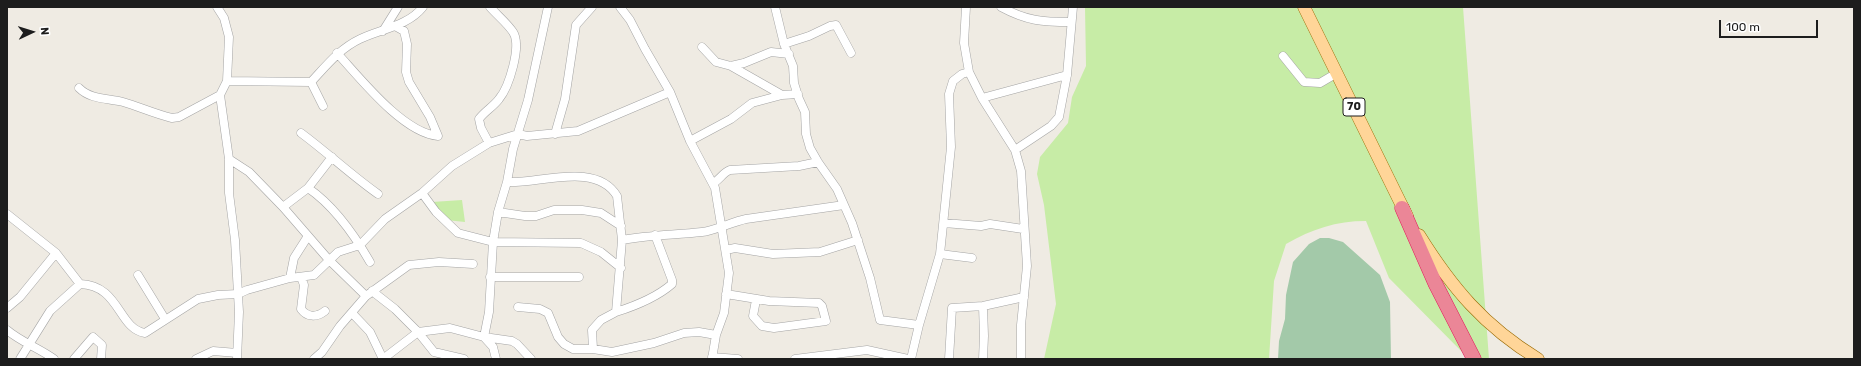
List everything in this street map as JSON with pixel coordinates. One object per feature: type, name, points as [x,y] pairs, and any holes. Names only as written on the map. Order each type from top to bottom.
[{"type":"highway","points":[[1402,208],[1435,283],[1474,359]]},
{"type":"main road","name":"70","points":[[1304,7],[1402,208],[1440,270],[1469,304],[1492,326],[1538,359]]},
{"type":"street","points":[[196,359],[213,351],[237,356],[238,294],[235,240],[229,193],[229,159],[220,95],[227,82],[229,37],[224,18],[217,7]]},
{"type":"street","points":[[383,31],[398,7]]},
{"type":"street","points":[[227,82],[311,82],[337,53],[360,39],[396,26],[419,12],[424,7]]},
{"type":"street","points":[[489,143],[481,128],[479,119],[483,113],[499,100],[507,84],[513,66],[516,46],[514,33],[490,7]]},
{"type":"street","points":[[484,337],[489,312],[493,242],[498,212],[507,182],[513,149],[528,100],[548,7]]},
{"type":"street","points":[[555,134],[565,99],[576,25],[592,7]]},
{"type":"street","points":[[620,7],[630,20],[670,92],[690,141],[715,188],[726,250],[728,273],[724,313],[716,335],[712,358],[738,359]]},
{"type":"street","points":[[775,7],[784,44],[789,54],[798,94],[805,112],[806,134],[810,148],[837,189],[852,223],[870,278],[880,320],[919,325]]},
{"type":"street","points":[[966,7],[964,43],[969,72],[982,98],[1015,150],[1021,171],[1023,229],[1027,266],[1021,325],[1022,359]]},
{"type":"street","points":[[1001,7],[1019,17],[1042,22],[1071,22]]},
{"type":"street","points":[[1015,150],[1051,126],[1059,117],[1067,75],[1073,7]]},
{"type":"street","points":[[337,53],[376,97],[411,126],[430,135],[438,136],[430,117],[409,82],[406,72],[407,44],[404,31],[396,26]]},
{"type":"street","points":[[784,44],[809,36],[830,26],[836,26],[851,53]]},
{"type":"street","points":[[702,47],[716,62],[731,66],[782,95]]},
{"type":"street","points":[[731,66],[744,63],[771,52],[789,54]]},
{"type":"street","points":[[1283,56],[1304,82],[1320,83],[1337,72]]},
{"type":"street","points":[[911,359],[919,325],[940,254],[952,147],[949,94],[953,80],[962,74],[969,72]]},
{"type":"street","points":[[982,98],[1067,75]]},
{"type":"street","points":[[311,82],[324,106]]},
{"type":"street","points":[[79,88],[84,93],[96,98],[122,102],[172,118],[179,116],[211,98],[220,95]]},
{"type":"street","points":[[20,359],[50,311],[80,284],[89,284],[108,294],[131,326],[137,332],[145,332],[198,298],[213,295],[238,294],[290,278],[314,275],[338,252],[360,245],[385,219],[422,193],[452,166],[489,143],[518,134],[527,136],[578,131],[594,126],[640,104],[670,92]]},
{"type":"street","points":[[690,141],[732,119],[752,104],[782,95],[798,94]]},
{"type":"street","points":[[301,133],[332,156],[357,179],[378,194]]},
{"type":"street","points":[[283,207],[308,188],[332,156]]},
{"type":"street","points":[[229,159],[249,172],[283,207],[330,260],[369,294],[395,309],[418,332],[434,352],[464,359]]},
{"type":"street","points":[[713,183],[720,180],[725,172],[730,170],[799,166],[818,162]]},
{"type":"street","points":[[507,182],[520,183],[560,176],[576,176],[594,180],[614,190],[617,196],[622,240],[621,268],[616,312]]},
{"type":"street","points":[[308,188],[321,197],[360,245],[370,262]]},
{"type":"street","points":[[422,193],[436,212],[458,233],[493,242],[581,243],[601,252],[621,268]]},
{"type":"street","points":[[622,240],[655,235],[703,232],[746,219],[777,216],[844,205]]},
{"type":"street","points":[[498,212],[536,216],[554,210],[582,210],[601,213],[620,226]]},
{"type":"street","points":[[7,214],[56,253],[80,284]]},
{"type":"street","points":[[944,223],[981,226],[990,224],[1023,229]]},
{"type":"street","points":[[593,349],[592,330],[601,320],[666,289],[672,284],[672,280],[655,235]]},
{"type":"street","points":[[290,278],[294,258],[308,236]]},
{"type":"street","points":[[726,250],[735,248],[773,254],[820,252],[858,240]]},
{"type":"street","points":[[7,308],[20,297],[56,253]]},
{"type":"street","points":[[940,254],[972,258]]},
{"type":"street","points":[[314,359],[322,352],[340,326],[369,294],[409,265],[439,262],[473,264]]},
{"type":"street","points":[[138,275],[165,319]]},
{"type":"street","points":[[301,276],[304,284],[301,309],[305,314],[311,316],[320,315],[325,311]]},
{"type":"street","points":[[490,277],[580,277]]},
{"type":"street","points":[[726,294],[756,300],[819,303],[822,306],[826,321],[774,328],[762,326],[754,316],[756,300]]},
{"type":"street","points":[[949,359],[952,308],[983,306],[1024,297]]},
{"type":"street","points":[[983,306],[983,359]]},
{"type":"street","points":[[518,307],[540,310],[548,313],[558,337],[564,344],[573,348],[612,352],[636,348],[684,333],[699,332],[716,335]]},
{"type":"street","points":[[352,313],[370,332],[383,359],[418,332],[450,328],[484,337],[512,341],[517,344],[531,359]]},
{"type":"street","points":[[7,330],[16,338],[46,353],[54,359]]},
{"type":"street","points":[[74,359],[93,337],[102,345],[101,359]]},
{"type":"street","points":[[484,337],[493,348],[496,359]]},
{"type":"street","points":[[795,359],[814,358],[867,350],[908,359]]},
{"type":"green space","points":[[1085,7],[1463,7],[1489,359],[1469,359],[1389,278],[1366,221],[1355,221],[1334,224],[1315,230],[1286,244],[1274,281],[1269,359],[1044,359],[1056,304],[1044,205],[1037,174],[1040,157],[1068,123],[1072,97],[1086,66]]},
{"type":"green space","points":[[462,200],[465,222],[446,220],[432,202]]},
{"type":"green space","points":[[1320,238],[1329,238],[1343,242],[1380,275],[1390,302],[1391,359],[1278,359],[1279,341],[1285,319],[1286,295],[1293,262],[1309,244]]}]
